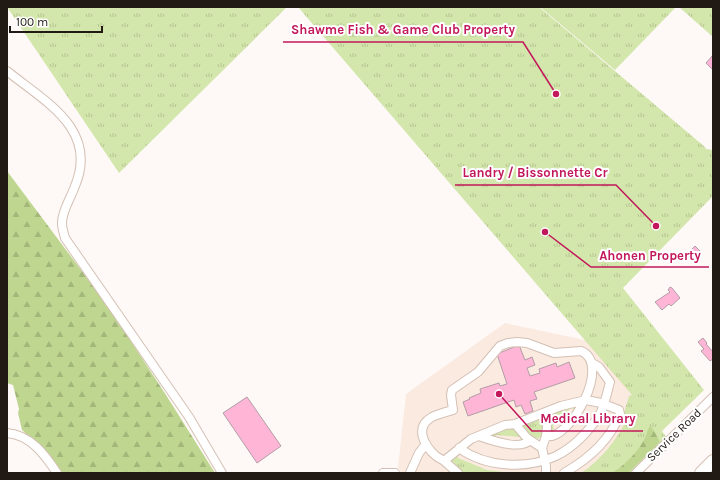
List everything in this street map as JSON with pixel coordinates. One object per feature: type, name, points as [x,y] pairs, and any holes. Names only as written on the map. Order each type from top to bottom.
[{"type":"highway","points":[[701,473],[713,461]]},
{"type":"street","points":[[7,71],[48,102],[66,120],[76,136],[81,156],[81,168],[77,183],[64,213],[62,225],[65,238],[189,417],[222,473]]},
{"type":"street","points":[[458,473],[436,456],[426,444],[421,433],[423,426],[427,420],[433,416],[453,410],[451,395],[452,390],[478,372],[500,346],[517,342],[527,343],[554,353],[581,351],[588,354],[594,368],[586,400],[576,415],[566,426],[554,436],[546,436]]},
{"type":"street","points":[[459,448],[475,457],[505,464],[522,464],[545,460],[557,455],[578,441],[596,420],[605,404],[610,382],[599,368],[592,363]]},
{"type":"street","name":"Service Road","points":[[636,473],[713,398]]},
{"type":"street","points":[[444,461],[468,441],[505,425],[515,424],[561,406],[586,400],[605,404],[619,410],[620,414],[617,422],[604,442],[592,454],[564,473]]},
{"type":"street","points":[[545,413],[547,427],[542,448],[546,473]]},
{"type":"street","points":[[515,424],[530,440],[542,448]]},
{"type":"street","points":[[7,433],[19,436],[34,444],[58,473]]},
{"type":"street","points":[[479,436],[502,444],[513,445],[526,444],[530,440]]},
{"type":"street","points":[[410,473],[419,453],[426,444]]},
{"type":"street","points":[[383,473],[395,473]]},
{"type":"shaded area","points":[[505,323],[594,342],[662,431],[619,473],[402,473],[398,468],[406,394]]},
{"type":"green space","points":[[7,7],[287,7],[119,173]]},
{"type":"green space","points":[[298,7],[539,7],[706,149],[713,150],[713,196],[623,288],[704,390],[662,431],[667,438],[632,473],[581,473],[607,450],[617,436],[626,421],[622,419],[629,396],[632,395]]},
{"type":"green space","points":[[540,7],[676,7],[615,70]]},
{"type":"green space","points":[[679,7],[713,7],[713,37]]},
{"type":"green space","points":[[7,171],[108,306],[215,473],[62,473],[46,451],[22,430],[13,385],[7,383]]},
{"type":"green space","points":[[575,406],[575,410],[571,408],[553,426],[554,429],[552,432],[550,431],[550,414]]},
{"type":"green space","points":[[542,417],[544,424],[542,437],[535,439],[530,436],[521,426]]},
{"type":"green space","points":[[650,426],[660,442],[628,473],[612,473],[622,466],[635,453],[645,438]]},
{"type":"green space","points":[[512,427],[524,441],[521,442],[520,437],[496,435],[494,439],[490,437],[491,434]]},
{"type":"green space","points":[[458,454],[458,458],[487,470],[513,473],[464,473],[452,463],[453,457]]},
{"type":"building","points":[[713,55],[713,70],[706,63]]},
{"type":"building","points":[[695,246],[700,251],[694,258],[689,252]]},
{"type":"building","points":[[670,287],[680,298],[671,306],[669,304],[662,310],[655,302],[670,292],[668,290]]},
{"type":"building","points":[[703,338],[713,352],[713,359],[710,361],[701,351],[704,349],[698,342]]},
{"type":"building","points":[[519,345],[525,360],[532,357],[535,365],[527,368],[530,376],[540,373],[539,369],[556,363],[557,367],[569,362],[575,378],[534,392],[537,399],[530,401],[533,411],[525,414],[521,405],[516,407],[514,400],[468,416],[463,402],[481,393],[480,389],[499,383],[500,386],[507,384],[497,354]]},
{"type":"building","points":[[247,397],[281,446],[257,463],[223,413]]},
{"type":"place","name":"Shawme Fish & Game Club Property","points":[[556,94]]},
{"type":"place","name":"Landry / Bissonnette Cr","points":[[656,226]]},
{"type":"place","name":"Ahonen Property","points":[[545,232]]},
{"type":"place","name":"Medical Library","points":[[499,394]]}]
